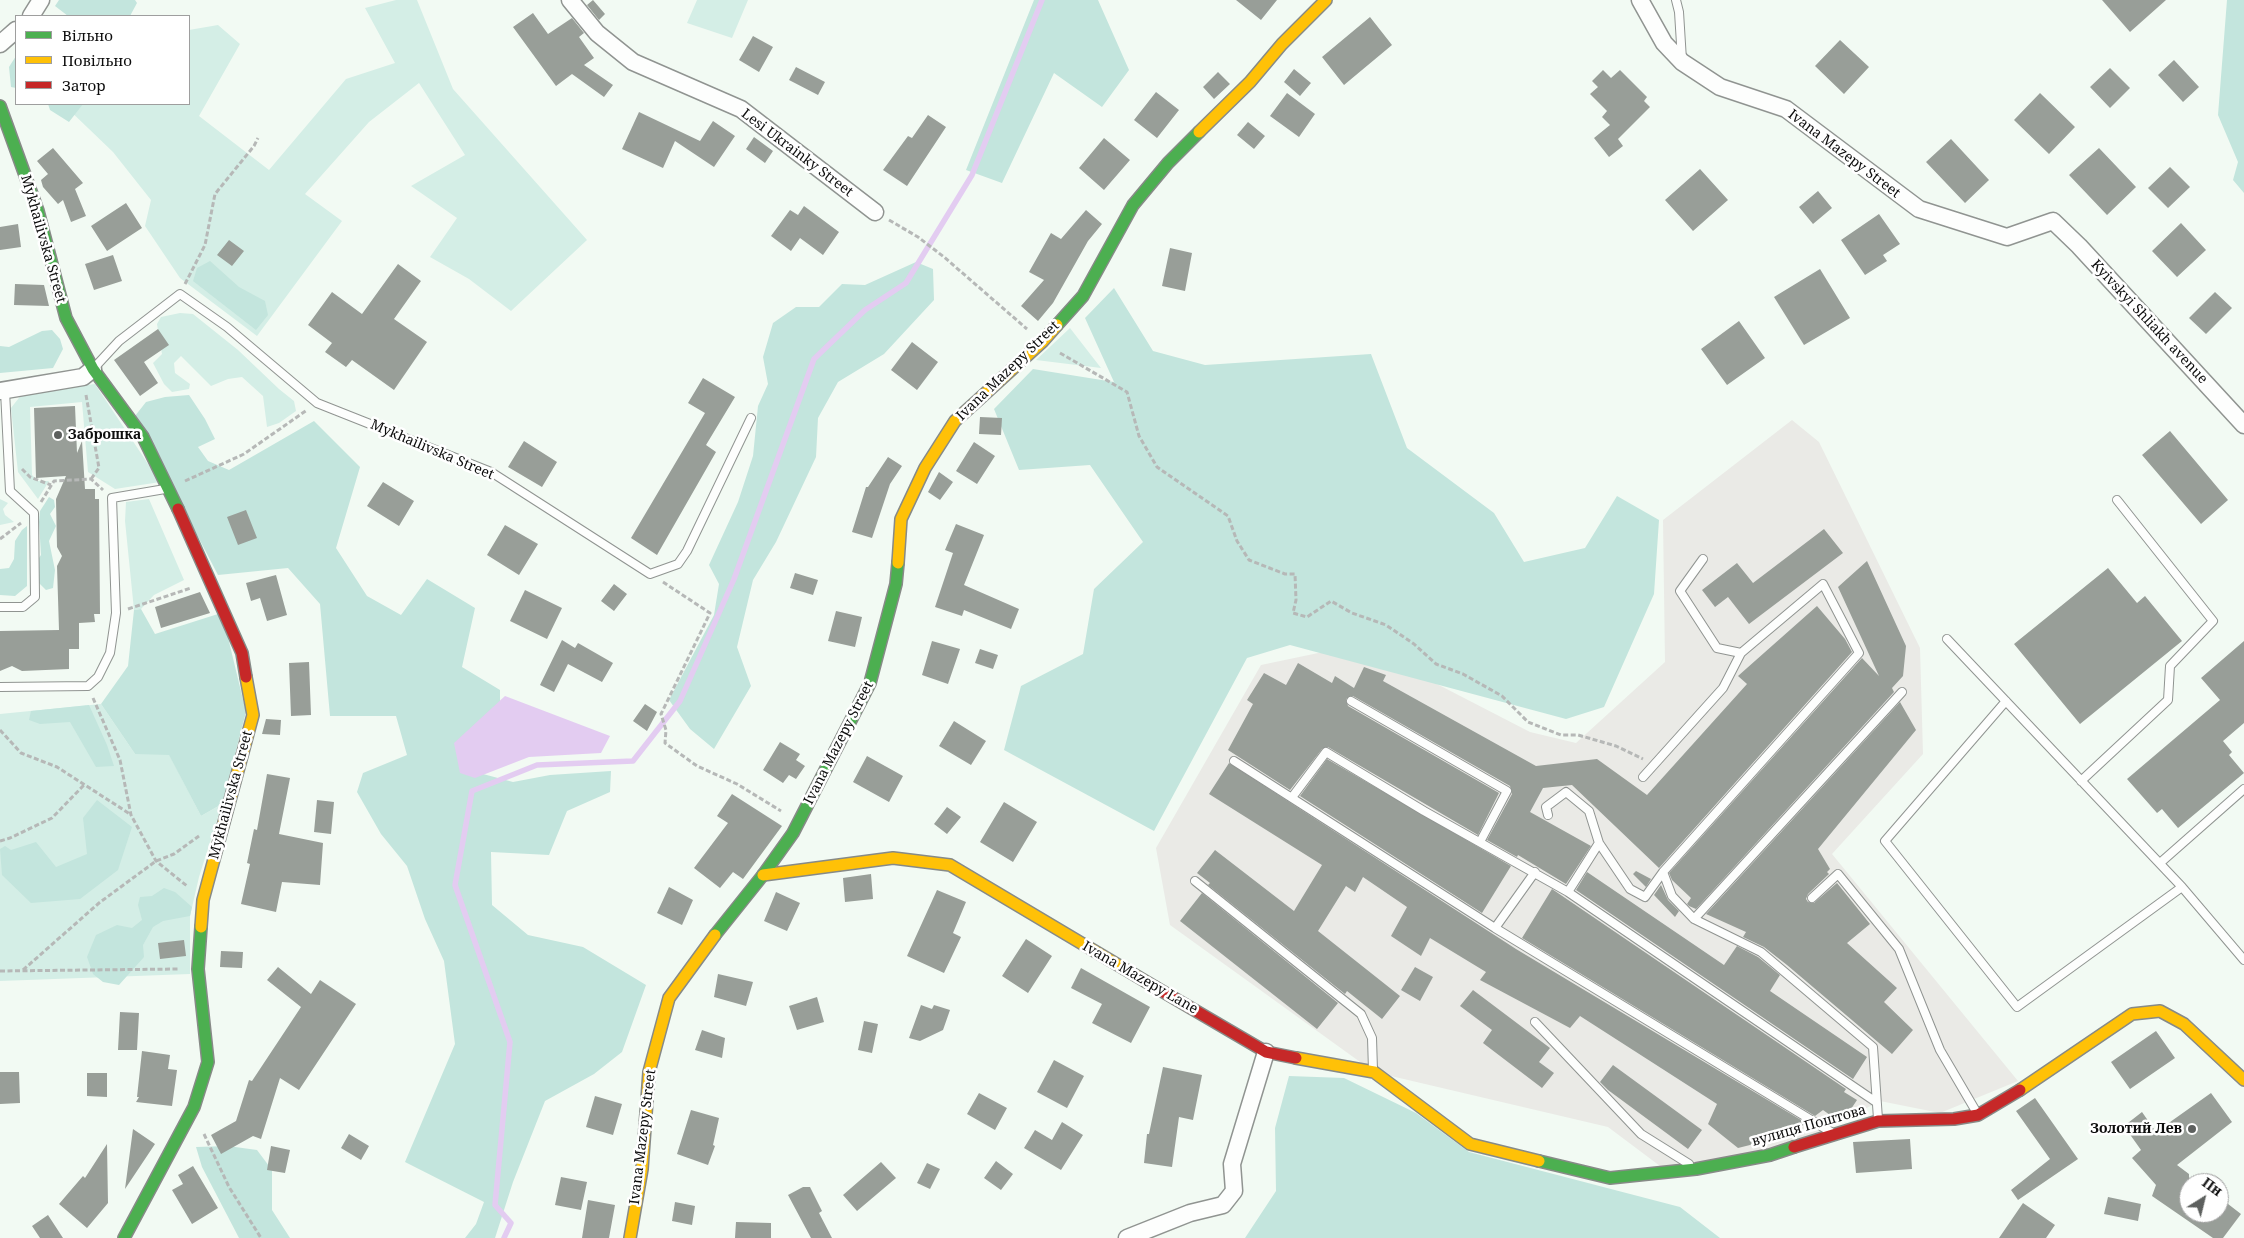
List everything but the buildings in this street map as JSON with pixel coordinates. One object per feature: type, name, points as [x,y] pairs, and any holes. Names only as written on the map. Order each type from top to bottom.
[{"type":"street","points":[[31,15],[41,0]]},
{"type":"street","name":"Lesi Ukrainky Street","points":[[570,0],[597,33],[633,62],[741,109],[875,212]]},
{"type":"street","name":"Ivana Mazepy Street","points":[[630,1238],[642,1169],[649,1072],[669,998],[708,943],[763,875],[799,822],[870,683],[896,584],[901,519],[925,468],[955,421],[1042,342],[1083,296],[1133,205],[1168,162],[1250,82],[1282,44],[1326,0]]},
{"type":"street","name":"Ivana Mazepy Street","points":[[1640,0],[1664,43],[1682,62],[1720,87],[1786,109],[1919,209],[2007,237],[2053,221]]},
{"type":"street","points":[[0,44],[15,31]]},
{"type":"street","name":"Mykhailivska Street","points":[[0,106],[38,211],[66,318],[88,373],[143,437],[168,488],[212,582],[242,653],[253,715],[203,900],[198,969],[208,1062],[194,1107],[129,1232],[124,1238]]},
{"type":"street","name":"Kyivskyi Shliakh avenue","points":[[2053,221],[2079,246],[2244,425]]},
{"type":"street","points":[[3,391],[88,373]]},
{"type":"street","name":"Ivana Mazepy Lane","points":[[763,875],[892,858],[950,864],[1026,911],[1266,1052]]},
{"type":"street","name":"вулиця Поштова","points":[[1266,1052],[1374,1072],[1470,1144],[1610,1178],[1696,1168],[1770,1155],[1878,1121],[1954,1119],[1978,1115],[2031,1084],[2132,1014],[2160,1011],[2184,1024],[2216,1056],[2244,1080]]},
{"type":"street","points":[[1126,1238],[1190,1214],[1223,1205],[1234,1191],[1232,1164],[1266,1052]]},
{"type":"lane","points":[[1676,0],[1679,12],[1682,62]]},
{"type":"lane","points":[[88,373],[118,342],[180,294]]},
{"type":"lane","name":"Mykhailivska Street","points":[[180,294],[227,327],[317,403],[491,472],[650,574]]},
{"type":"lane","points":[[0,607],[23,607],[35,597],[34,513],[10,492],[3,391]]},
{"type":"lane","points":[[650,574],[678,564],[687,551],[751,418]]},
{"type":"lane","points":[[0,687],[88,686],[98,677],[110,653],[116,613],[112,498],[168,488]]},
{"type":"lane","points":[[2082,781],[2168,700],[2170,666],[2213,621],[2117,500]]},
{"type":"lane","points":[[1703,558],[1680,591],[1717,648],[1741,653]]},
{"type":"lane","points":[[1548,815],[1546,807],[1566,792],[1589,812],[1599,843],[1630,889],[1645,897],[1663,872],[1859,652],[1823,584],[1741,653],[1723,688],[1643,777]]},
{"type":"lane","points":[[1947,639],[2160,863],[2244,960]]},
{"type":"lane","points":[[1694,919],[1902,692]]},
{"type":"lane","points":[[1352,701],[1506,791],[1480,842]]},
{"type":"lane","points":[[2006,701],[1885,841],[2017,1007],[2182,887]]},
{"type":"lane","points":[[1293,796],[1326,752],[1568,892],[1876,1102]]},
{"type":"lane","points":[[1234,761],[1293,796],[1495,928],[1834,1134]]},
{"type":"lane","points":[[2160,863],[2244,789]]},
{"type":"lane","points":[[1568,892],[1599,843]]},
{"type":"lane","points":[[1495,928],[1535,872]]},
{"type":"lane","points":[[1663,872],[1672,896],[1694,919],[1761,952],[1873,1047],[1878,1121]]},
{"type":"lane","points":[[1812,898],[1838,874],[1899,949],[1940,1050],[1978,1115]]},
{"type":"lane","points":[[1195,880],[1361,1014],[1372,1038],[1374,1072]]},
{"type":"lane","points":[[1535,1022],[1641,1134],[1696,1168]]},
{"type":"path","points":[[180,294],[205,245],[214,194],[254,146],[258,138]]},
{"type":"path","points":[[875,212],[918,237],[944,257],[1042,342],[1127,392],[1139,436],[1157,467],[1228,516],[1237,541],[1249,560],[1285,574],[1295,574],[1296,600],[1293,613],[1306,617],[1331,601],[1352,613],[1386,625],[1414,644],[1436,664],[1463,674],[1502,696],[1528,722],[1561,734],[1578,735],[1616,746],[1644,759],[1663,755]]},
{"type":"path","points":[[88,373],[99,468],[91,478]]},
{"type":"path","points":[[168,488],[244,454],[317,403]]},
{"type":"path","points":[[9,458],[30,477],[52,486]]},
{"type":"path","points":[[650,574],[710,613],[661,714],[666,730],[665,743],[698,766],[738,784],[799,822]]},
{"type":"path","points":[[116,613],[212,582]]},
{"type":"path","points":[[88,686],[120,760],[131,815],[156,861],[203,900]]},
{"type":"path","points":[[0,730],[21,753],[57,767],[131,815]]},
{"type":"path","points":[[0,841],[52,818],[84,785]]},
{"type":"path","points":[[23,970],[99,903],[156,861],[174,854],[225,819]]},
{"type":"path","points":[[0,971],[198,969]]},
{"type":"path","points":[[194,1107],[197,1120],[228,1187],[261,1238]]},
{"type":"shaded area","points":[[59,0],[135,0],[137,3],[131,15],[67,15],[55,6]]},
{"type":"shaded area","points":[[396,0],[417,0],[453,89],[587,240],[511,311],[469,279],[430,257],[457,218],[411,186],[465,155],[419,83],[369,122],[305,194],[342,221],[257,336],[180,278],[145,226],[151,200],[113,152],[64,105],[190,105],[190,30],[218,25],[240,44],[199,116],[269,170],[346,79],[395,63],[365,8]]},
{"type":"shaded area","points":[[697,0],[748,0],[732,38],[687,23]]},
{"type":"shaded area","points":[[1034,0],[1098,0],[1129,70],[1102,107],[1054,73],[1002,183],[966,170]]},
{"type":"shaded area","points":[[2227,0],[2244,0],[2244,193],[2233,180],[2238,162],[2218,115]]},
{"type":"shaded area","points":[[15,58],[15,88],[11,87],[9,67]]},
{"type":"shaded area","points":[[48,105],[82,105],[69,122],[50,110]]},
{"type":"shaded area","points":[[210,261],[239,287],[265,301],[268,315],[256,330],[193,281],[197,268]]},
{"type":"shaded area","points":[[916,262],[933,269],[934,300],[884,354],[838,382],[818,418],[816,457],[776,542],[753,580],[737,647],[751,686],[714,749],[690,729],[669,700],[714,615],[719,584],[709,565],[738,502],[753,456],[758,406],[768,384],[763,357],[773,323],[796,307],[819,307],[842,284],[865,285]]},
{"type":"shaded area","points":[[1114,288],[1153,351],[1205,365],[1371,354],[1407,448],[1494,513],[1524,562],[1585,548],[1617,496],[1659,520],[1654,594],[1604,707],[1566,719],[1290,645],[1247,658],[1154,831],[1004,750],[1021,686],[1083,654],[1094,589],[1143,542],[1090,465],[1019,470],[994,409],[1033,369],[1114,382],[1085,318]]},
{"type":"shaded area","points":[[180,313],[193,314],[238,350],[294,401],[296,411],[279,423],[267,427],[263,396],[242,377],[228,379],[211,386],[181,356],[174,363],[175,373],[190,384],[189,389],[172,392],[164,384],[153,363],[162,354],[157,324],[161,317]]},
{"type":"shaded area","points":[[1070,328],[1101,368],[1036,360]]},
{"type":"shaded area","points":[[52,330],[60,339],[63,349],[53,368],[0,373],[0,346],[9,347],[42,331]]},
{"type":"shaded area","points":[[95,384],[160,482],[115,489],[88,472],[82,402],[30,407],[32,475],[38,481],[49,481],[38,499],[18,472],[11,408],[22,394]]},
{"type":"shaded area","points":[[189,395],[205,419],[215,439],[198,447],[208,461],[229,470],[314,421],[360,467],[336,548],[367,596],[401,615],[427,579],[475,608],[462,667],[500,690],[500,717],[468,770],[513,782],[550,775],[611,771],[610,792],[567,811],[549,855],[491,852],[492,905],[528,935],[583,947],[646,985],[622,1052],[594,1074],[545,1101],[513,1182],[495,1238],[465,1238],[476,1224],[484,1202],[405,1162],[455,1044],[444,961],[425,919],[407,866],[381,834],[357,792],[363,773],[407,755],[396,716],[330,716],[320,604],[288,568],[218,575],[135,416],[146,402],[165,397]]},
{"type":"shaded area","points":[[1792,420],[1819,442],[1920,648],[1923,754],[1832,854],[2018,1081],[1940,1113],[1880,1101],[1779,1154],[1672,1175],[1608,1127],[1374,1072],[1170,925],[1156,848],[1261,665],[1323,652],[1435,683],[1530,732],[1576,743],[1665,662],[1663,520]]},
{"type":"shaded area","points":[[49,497],[54,500],[55,507],[50,514],[56,526],[49,541],[55,570],[53,588],[46,590],[39,583],[37,561],[41,555],[40,511]]},
{"type":"shaded area","points":[[0,499],[8,503],[3,509],[5,515],[14,522],[0,525]]},
{"type":"shaded area","points":[[149,499],[184,580],[154,595],[141,609],[134,610],[125,521],[126,502]]},
{"type":"shaded area","points":[[27,526],[27,586],[15,596],[0,595],[0,569],[9,568],[14,559],[15,541]]},
{"type":"shaded area","points":[[141,609],[155,634],[218,614],[225,625],[246,712],[222,804],[201,816],[169,755],[135,754],[101,704],[128,666],[134,610]]},
{"type":"shaded area","points":[[505,696],[610,736],[601,753],[529,757],[475,778],[460,773],[454,743]]},
{"type":"shaded area","points":[[101,704],[135,754],[169,754],[201,816],[222,804],[199,877],[190,916],[190,974],[0,981],[0,714]]},
{"type":"shaded area","points":[[89,705],[114,766],[96,767],[70,722],[40,724],[29,720],[31,711]]},
{"type":"shaded area","points":[[97,800],[132,827],[118,870],[80,899],[31,903],[2,875],[0,849],[5,846],[11,850],[36,842],[56,867],[87,854],[83,818]]},
{"type":"shaded area","points":[[164,888],[175,892],[192,907],[190,916],[163,921],[153,927],[143,945],[144,957],[119,985],[103,982],[93,974],[87,957],[96,935],[117,925],[132,928],[142,920],[138,905],[140,897],[152,896]]},
{"type":"shaded area","points":[[1289,1076],[1344,1078],[1416,1113],[1469,1152],[1680,1207],[1720,1238],[1245,1238],[1276,1191],[1275,1128]]},
{"type":"shaded area","points":[[228,1146],[257,1150],[272,1170],[272,1210],[290,1238],[239,1238],[202,1167],[196,1147]]},
{"type":"waterway","points":[[504,1238],[511,1223],[495,1205],[510,1042],[455,885],[472,791],[537,765],[633,761],[680,701],[734,579],[814,359],[865,310],[906,283],[972,175],[1042,0]]},
{"type":"traffic: fast","points":[[0,106],[38,211],[66,318],[93,369],[143,437],[178,509]]},
{"type":"traffic: fast","points":[[1057,325],[1083,296],[1133,205],[1168,163],[1199,132]]},
{"type":"traffic: fast","points":[[715,935],[763,875],[793,833],[870,683],[896,584],[898,563]]},
{"type":"traffic: fast","points":[[124,1238],[194,1107],[208,1062],[198,969],[201,927]]},
{"type":"traffic: fast","points":[[1539,1161],[1610,1178],[1696,1169],[1770,1155],[1794,1147]]},
{"type":"traffic: slow","points":[[1199,132],[1250,82],[1282,44],[1326,0]]},
{"type":"traffic: slow","points":[[898,563],[901,519],[925,468],[955,421],[1042,342],[1057,325]]},
{"type":"traffic: slow","points":[[201,927],[203,900],[253,715],[246,677]]},
{"type":"traffic: slow","points":[[763,875],[893,858],[950,865],[1155,987]]},
{"type":"traffic: slow","points":[[630,1238],[642,1169],[649,1072],[669,998],[715,935]]},
{"type":"traffic: slow","points":[[2020,1090],[2132,1014],[2160,1011],[2184,1024],[2244,1080]]},
{"type":"traffic: slow","points":[[1296,1058],[1374,1072],[1470,1144],[1539,1161]]},
{"type":"traffic: jam","points":[[178,509],[242,653],[246,677]]},
{"type":"traffic: jam","points":[[1155,987],[1266,1052],[1296,1058]]},
{"type":"traffic: jam","points":[[1794,1147],[1878,1121],[1954,1119],[1978,1115],[2020,1090]]},
{"type":"place","name":"Заброшка","points":[[58,435]]},
{"type":"place","name":"Золотий Лев","points":[[2192,1129]]}]
